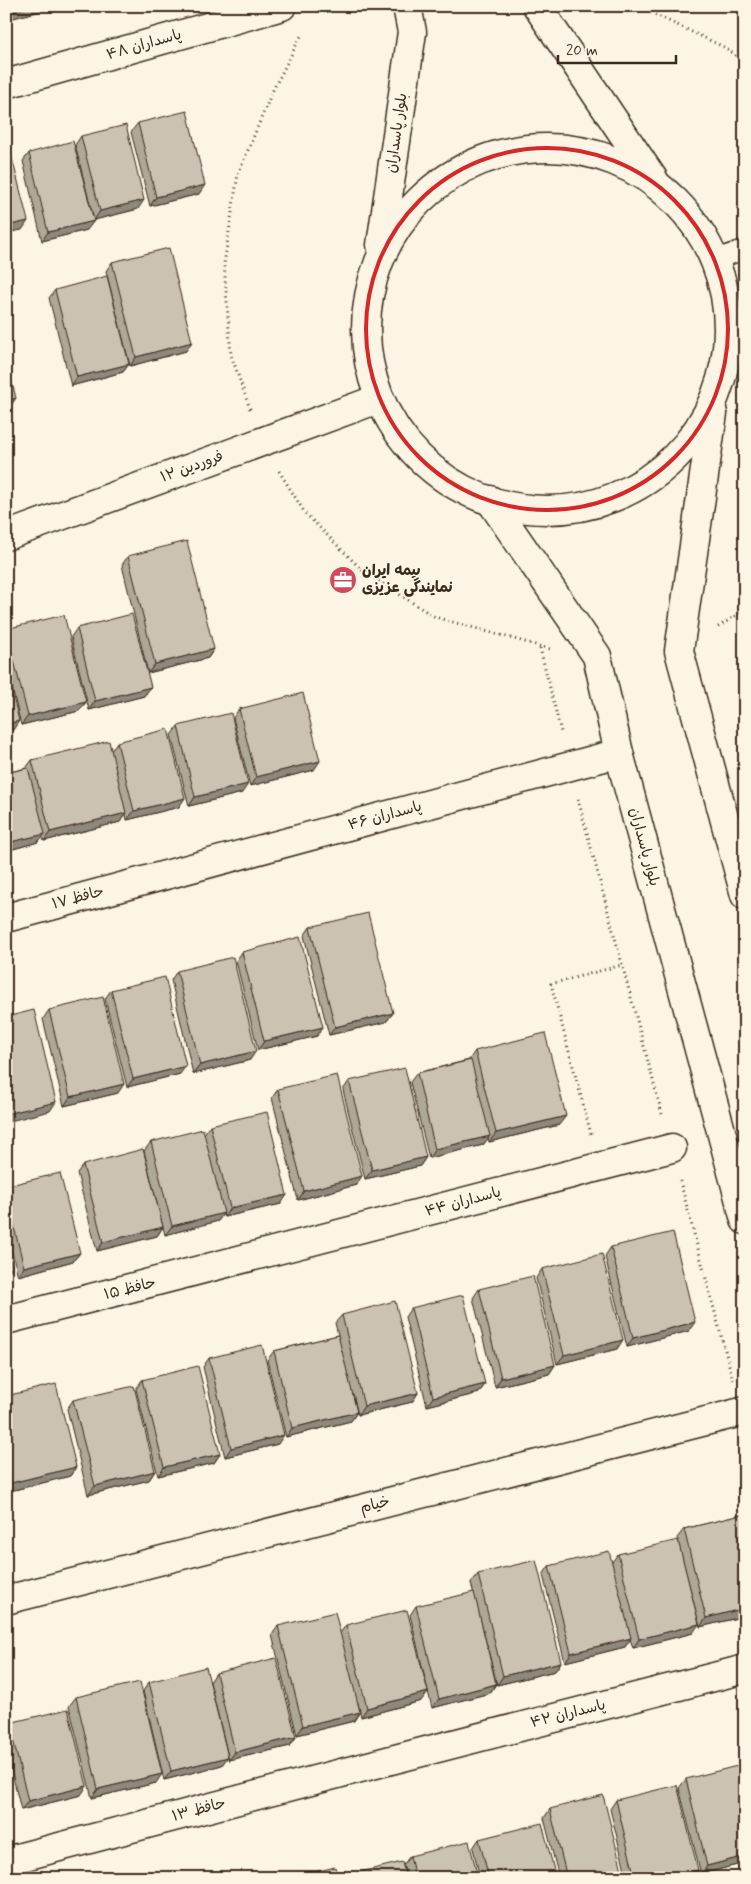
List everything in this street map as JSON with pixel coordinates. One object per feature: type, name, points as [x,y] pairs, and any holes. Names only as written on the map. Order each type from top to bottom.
[{"type":"street","name":"پاسداران ۴۸","points":[[6,84],[282,6]]},
{"type":"street","name":"بلوار پاسداران","points":[[379,260],[412,32],[407,6]]},
{"type":"street","points":[[537,6],[658,185],[691,219],[715,260],[728,305],[727,353],[715,398],[679,651],[745,895]]},
{"type":"street","points":[[658,185],[617,161],[571,149],[524,149],[478,162],[436,185],[402,219],[379,260],[366,306],[366,353],[378,399],[402,440],[436,472],[477,496],[523,509],[570,509],[616,497],[657,473],[691,440],[715,398]]},
{"type":"street","name":"۱۲ فروردین","points":[[6,536],[378,399]]},
{"type":"street","name":"بلوار پاسداران","points":[[490,500],[597,656],[619,753],[745,1220]]},
{"type":"street","name":"پاسداران ۴۶","points":[[150,879],[619,753]]},
{"type":"street","name":"حافظ ۱۷","points":[[6,918],[150,879]]},
{"type":"street","name":"پاسداران ۴۴","points":[[254,1257],[672,1148]]},
{"type":"street","name":"حافظ ۱۵","points":[[6,1320],[254,1257]]},
{"type":"street","name":"خیام","points":[[6,1600],[743,1412]]},
{"type":"street","name":"پاسداران ۴۲","points":[[391,1760],[745,1669]]},
{"type":"street","name":"حافظ ۱۳","points":[[6,1861],[391,1760]]},
{"type":"lane","points":[[715,260],[745,249]]},
{"type":"path","points":[[637,6],[726,48],[745,64]]},
{"type":"path","points":[[540,648],[569,766],[743,1412]]},
{"type":"path","points":[[600,1167],[550,984],[622,964]]},
{"type":"highlighted area","points":[[523,149],[571,149],[617,161],[658,185],[691,219],[715,260],[728,305],[727,353],[715,398],[691,440],[657,473],[616,497],[570,509],[523,509],[477,496],[436,473],[402,440],[378,399],[366,353],[366,306],[379,259],[403,219],[436,185],[478,162]]},
{"type":"building","points":[[6,6],[32,6],[6,13]]},
{"type":"building","points":[[187,111],[205,185],[156,197],[138,123]]},
{"type":"building","points":[[126,125],[144,200],[100,211],[81,136]]},
{"type":"building","points":[[73,141],[94,221],[48,232],[29,153]]},
{"type":"building","points":[[6,142],[8,142],[28,221],[6,226]]},
{"type":"building","points":[[169,248],[192,342],[136,357],[112,262]]},
{"type":"building","points":[[107,276],[129,364],[77,377],[55,290]]},
{"type":"building","points":[[6,359],[16,398],[6,401]]},
{"type":"building","points":[[187,541],[214,649],[155,664],[128,556]]},
{"type":"building","points":[[132,614],[151,687],[95,701],[77,628]]},
{"type":"building","points":[[64,615],[86,702],[28,716],[6,629]]},
{"type":"building","points":[[6,669],[19,721],[6,724]]},
{"type":"building","points":[[303,693],[320,761],[256,777],[239,709]]},
{"type":"building","points":[[231,713],[248,784],[195,797],[178,726]]},
{"type":"building","points":[[168,729],[185,798],[134,811],[117,742]]},
{"type":"building","points":[[109,741],[126,813],[50,832],[32,760]]},
{"type":"building","points":[[28,768],[45,834],[6,843],[6,773]]},
{"type":"building","points":[[368,913],[393,1013],[335,1027],[310,927]]},
{"type":"building","points":[[300,937],[323,1027],[264,1041],[242,952]]},
{"type":"building","points":[[233,957],[256,1051],[200,1065],[177,971]]},
{"type":"building","points":[[165,977],[186,1066],[133,1079],[111,990]]},
{"type":"building","points":[[103,997],[124,1084],[70,1097],[49,1010]]},
{"type":"building","points":[[34,1010],[56,1102],[6,1114],[6,1017]]},
{"type":"building","points":[[545,1033],[566,1116],[496,1133],[475,1051]]},
{"type":"building","points":[[471,1060],[490,1136],[435,1149],[417,1073]]},
{"type":"building","points":[[405,1068],[426,1157],[372,1170],[349,1081]]},
{"type":"building","points":[[337,1075],[362,1176],[304,1191],[278,1089]]},
{"type":"building","points":[[267,1112],[287,1195],[230,1208],[210,1125]]},
{"type":"building","points":[[203,1129],[224,1213],[172,1226],[151,1142]]},
{"type":"building","points":[[143,1149],[163,1227],[103,1242],[83,1165]]},
{"type":"building","points":[[60,1173],[80,1253],[24,1267],[6,1195],[6,1186]]},
{"type":"building","points":[[673,1232],[695,1322],[633,1338],[611,1247]]},
{"type":"building","points":[[6,1245],[12,1268],[6,1270]]},
{"type":"building","points":[[602,1254],[623,1340],[564,1355],[542,1269]]},
{"type":"building","points":[[533,1276],[555,1365],[501,1378],[479,1289]]},
{"type":"building","points":[[463,1295],[485,1384],[433,1397],[411,1308]]},
{"type":"building","points":[[395,1301],[418,1393],[364,1406],[342,1315]]},
{"type":"building","points":[[338,1335],[357,1412],[292,1428],[274,1351]]},
{"type":"building","points":[[262,1345],[284,1435],[231,1448],[209,1358]]},
{"type":"building","points":[[198,1366],[220,1454],[164,1467],[142,1380]]},
{"type":"building","points":[[56,1384],[76,1467],[11,1483],[6,1465],[6,1396]]},
{"type":"building","points":[[134,1386],[155,1471],[95,1486],[73,1400]]},
{"type":"building","points":[[6,1493],[10,1509],[6,1510]]},
{"type":"building","points":[[745,1514],[745,1608],[706,1618],[684,1529]]},
{"type":"building","points":[[678,1540],[699,1624],[639,1639],[618,1554]]},
{"type":"building","points":[[609,1551],[631,1638],[571,1653],[549,1566]]},
{"type":"building","points":[[536,1560],[561,1662],[503,1676],[478,1574]]},
{"type":"building","points":[[474,1592],[496,1684],[439,1699],[416,1606]]},
{"type":"building","points":[[407,1610],[428,1692],[367,1708],[346,1625]]},
{"type":"building","points":[[335,1612],[360,1712],[303,1726],[278,1626]]},
{"type":"building","points":[[276,1658],[296,1737],[235,1752],[216,1673]]},
{"type":"building","points":[[206,1667],[228,1757],[171,1771],[149,1682]]},
{"type":"building","points":[[140,1682],[162,1774],[98,1789],[76,1697]]},
{"type":"building","points":[[68,1709],[87,1786],[28,1801],[9,1723]]},
{"type":"building","points":[[745,1764],[745,1856],[707,1866],[686,1779]]},
{"type":"building","points":[[677,1785],[698,1870],[667,1878],[635,1878],[616,1800]]},
{"type":"building","points":[[603,1795],[624,1878],[567,1878],[550,1809]]},
{"type":"building","points":[[542,1823],[556,1878],[489,1878],[479,1839]]},
{"type":"building","points":[[469,1841],[478,1878],[415,1878],[410,1856]]},
{"type":"building","points":[[402,1862],[406,1878],[349,1878],[348,1875]]},
{"type":"building","points":[[335,1867],[338,1878],[290,1878]]},
{"type":"place","name":"بیمه ایران نمایندگی عزیزی","points":[[343,580]]}]
